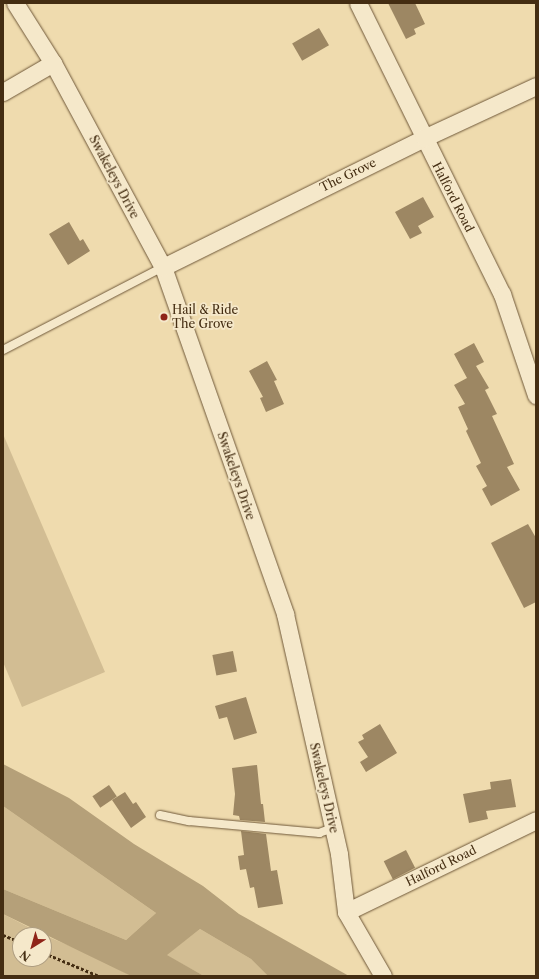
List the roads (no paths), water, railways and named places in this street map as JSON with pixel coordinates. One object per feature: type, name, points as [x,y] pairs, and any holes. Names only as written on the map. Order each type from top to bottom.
[{"type":"street","name":"Swakeleys Drive","points":[[15,3],[53,63],[162,267],[285,614],[339,854],[346,912],[383,976]]},
{"type":"street","name":"Halford Road","points":[[358,3],[502,294],[536,395]]},
{"type":"street","points":[[3,92],[53,63]]},
{"type":"street","name":"The Grove","points":[[162,267],[424,138],[536,86]]},
{"type":"street","name":"Halford Road","points":[[346,912],[536,820]]},
{"type":"lane","points":[[3,350],[162,267]]},
{"type":"lane","points":[[160,815],[188,820],[319,833],[333,828]]},
{"type":"place","name":"Hail & Ride The Grove","points":[[164,317]]}]
